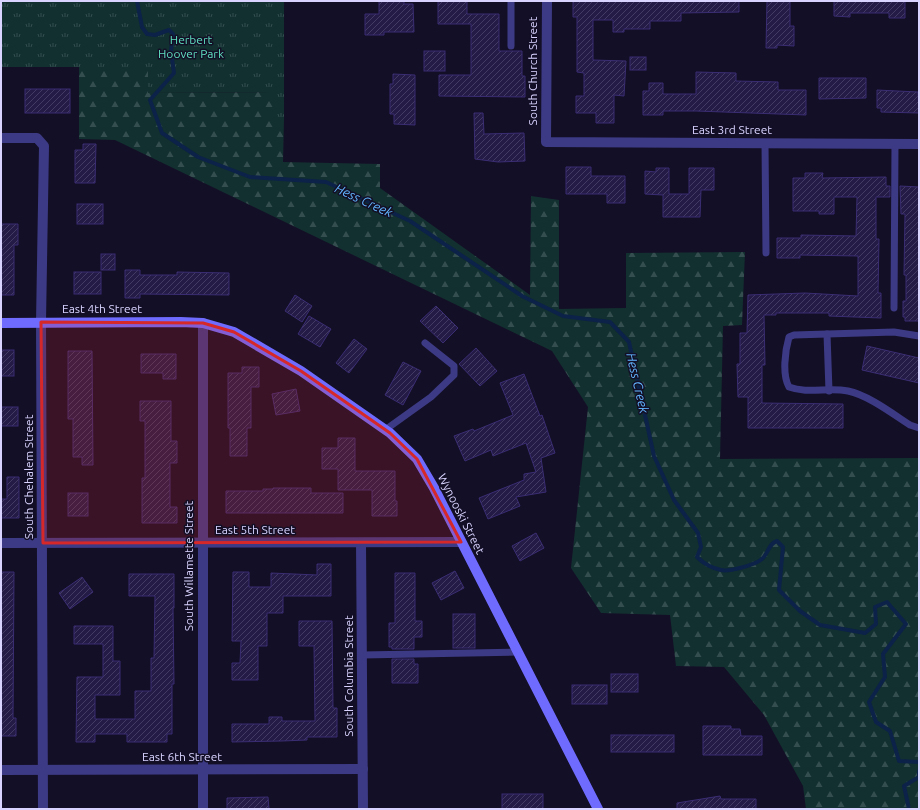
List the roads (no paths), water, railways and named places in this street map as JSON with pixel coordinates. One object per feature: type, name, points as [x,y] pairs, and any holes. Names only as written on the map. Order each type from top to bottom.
[{"type":"main road","name":"East 4th Street","points":[[1,322],[203,323]]},
{"type":"main road","name":"Wynooski Street","points":[[203,323],[234,332],[301,371],[385,430],[417,459],[434,488],[460,542],[598,809]]},
{"type":"street","name":"South Church Street","points":[[546,142],[547,1]]},
{"type":"street","name":"South Chehalem Street","points":[[1,138],[37,138],[44,146],[41,322],[43,809]]},
{"type":"street","name":"East 3rd Street","points":[[546,142],[919,144]]},
{"type":"street","name":"South Willamette Street","points":[[203,323],[203,809]]},
{"type":"street","name":"East 5th Street","points":[[1,544],[361,544],[460,542]]},
{"type":"street","name":"South Columbia Street","points":[[361,544],[363,809]]},
{"type":"street","name":"East 6th Street","points":[[1,770],[363,769]]},
{"type":"lane","points":[[510,1],[511,46]]},
{"type":"lane","points":[[765,143],[766,253]]},
{"type":"lane","points":[[894,308],[895,144]]},
{"type":"lane","points":[[919,336],[894,332],[794,335],[789,337],[786,348],[786,382],[790,386],[802,390],[846,391],[857,394],[910,425],[919,428]]},
{"type":"lane","points":[[827,334],[829,391]]},
{"type":"lane","points":[[385,430],[431,398],[454,375],[454,366],[425,343]]},
{"type":"lane","points":[[362,655],[518,652]]},
{"type":"waterway","name":"Hess Creek","points":[[137,1],[142,27],[147,34],[155,35],[169,30],[173,34],[171,51],[174,73],[150,100],[162,133],[198,157],[250,177],[326,182],[410,221],[522,296],[563,316],[610,322],[629,342],[654,456],[674,500],[698,533],[701,547],[697,557],[708,565],[717,569],[736,569],[754,564],[762,559],[770,546],[777,541],[783,547],[779,590],[800,611],[820,625],[865,633],[876,624],[875,607],[887,602],[906,624],[883,654],[885,677],[869,702],[876,722],[890,731],[899,761],[919,762]]},
{"type":"waterway","name":"Hess Creek","points":[[909,809],[904,786],[919,777],[919,771]]},
{"type":"park label","name":"Herbert Hoover Park","points":[[191,47]]}]
